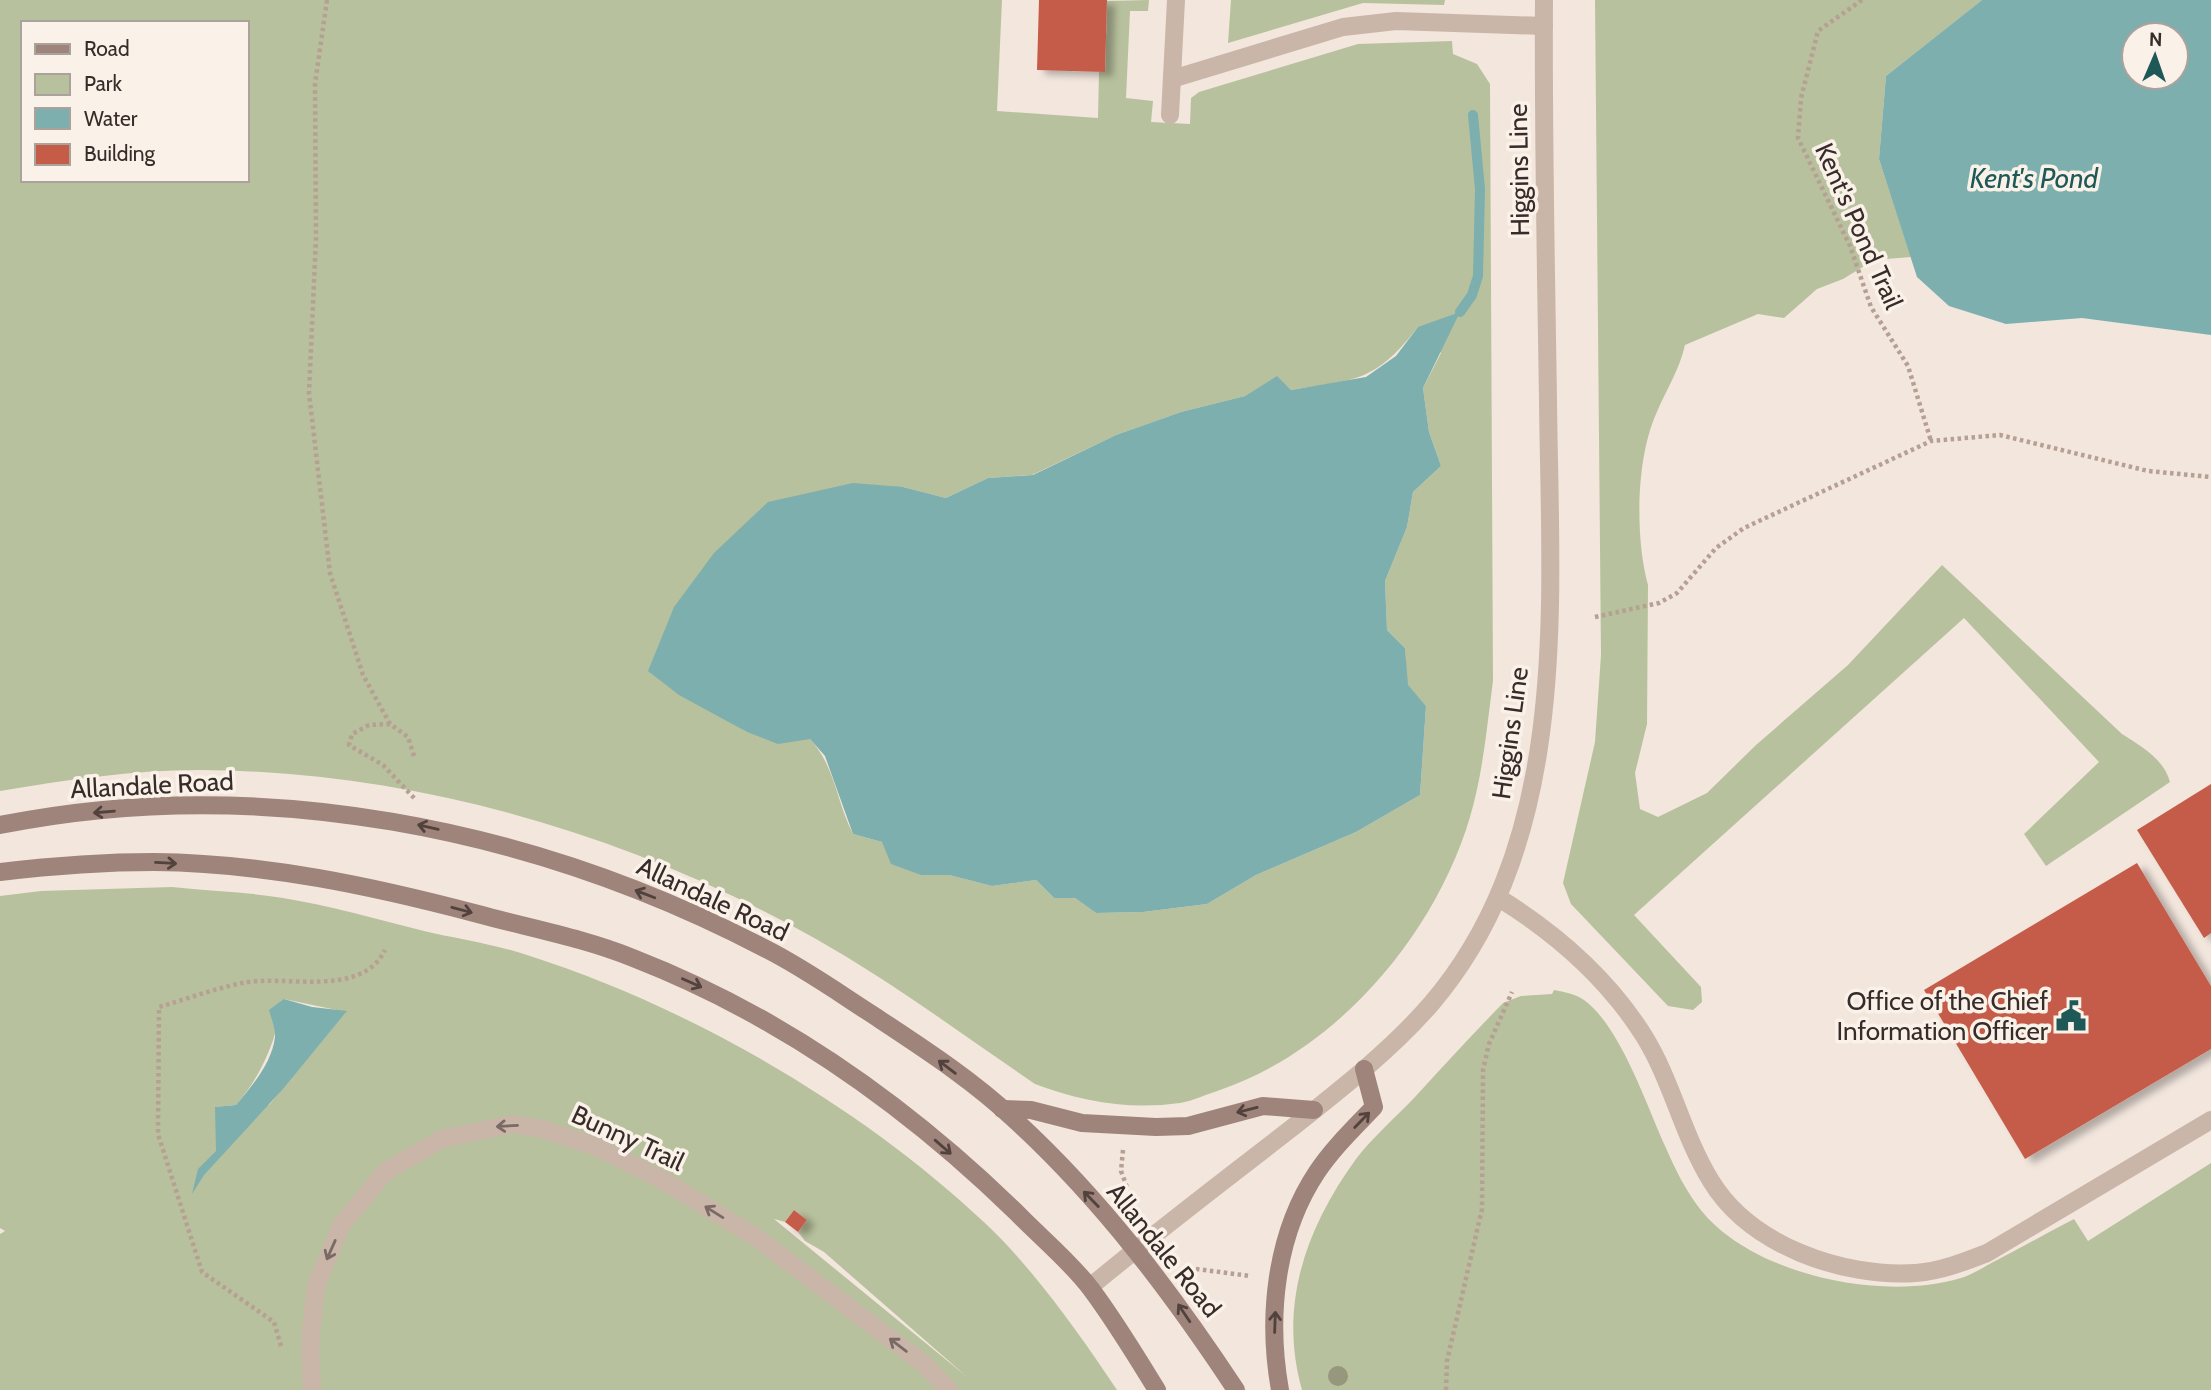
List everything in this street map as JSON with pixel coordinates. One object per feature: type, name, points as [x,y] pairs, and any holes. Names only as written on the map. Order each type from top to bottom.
[{"type":"main road","name":"Allandale Road","points":[[0,825],[31,819],[168,806],[251,806],[352,814],[421,825],[493,843],[567,865],[678,907],[767,949],[916,1043],[1002,1109],[1137,1250],[1236,1390]]},
{"type":"main road","points":[[0,872],[69,864],[155,862],[282,872],[431,902],[629,956],[696,985],[770,1023],[902,1111],[988,1185],[1090,1287],[1157,1390]]},
{"type":"main road","points":[[1280,1390],[1274,1355],[1276,1290],[1281,1256],[1315,1175],[1331,1153],[1374,1107],[1364,1069]]},
{"type":"main road","points":[[1002,1109],[1031,1110],[1083,1123],[1146,1127],[1188,1126],[1263,1106],[1314,1110]]},
{"type":"street","points":[[1170,115],[1176,0]]},
{"type":"street","name":"Higgins Line","points":[[1090,1287],[1364,1069],[1432,1003],[1475,943],[1499,898],[1517,850],[1539,746],[1548,636],[1544,0]]},
{"type":"street","points":[[1172,79],[1343,27],[1396,21],[1544,26]]},
{"type":"street","points":[[1499,898],[1552,933],[1621,1003],[1646,1038],[1710,1179],[1727,1205],[1748,1225],[1774,1239],[1841,1265],[1915,1273],[1950,1267],[1987,1253],[2211,1120]]},
{"type":"street","name":"Bunny Trail","points":[[312,1390],[310,1343],[316,1284],[342,1224],[385,1172],[441,1139],[513,1124],[542,1129],[592,1145],[661,1179],[754,1236],[924,1364],[949,1390]]},
{"type":"path","points":[[327,0],[315,84],[316,238],[309,393],[330,573],[363,676],[390,724],[408,737],[414,756]]},
{"type":"path","name":"Kent's Pond Trail","points":[[1862,0],[1818,31],[1801,98],[1798,138],[1850,247],[1871,307],[1908,366],[1931,441]]},
{"type":"path","points":[[1595,617],[1659,603],[1677,593],[1716,548],[1744,528],[1931,441],[2000,435],[2148,471],[2211,477]]},
{"type":"path","points":[[390,724],[369,725],[352,734],[349,746],[383,765],[415,799]]},
{"type":"path","points":[[284,1356],[274,1322],[202,1272],[158,1134],[159,1007],[244,983],[331,980],[363,975],[379,961],[384,950]]},
{"type":"path","points":[[1446,1390],[1447,1361],[1482,1209],[1483,1070],[1489,1044],[1512,992]]},
{"type":"path","points":[[1123,1146],[1121,1171],[1128,1190]]},
{"type":"path","points":[[1189,1268],[1250,1276]]},
{"type":"green space","points":[[0,0],[1002,0],[997,111],[1098,118],[1099,72],[1105,72],[1107,1],[1149,0],[1148,11],[1130,11],[1126,98],[1153,101],[1151,122],[1190,124],[1191,98],[1199,92],[1358,44],[1452,41],[1453,54],[1477,64],[1490,84],[1493,681],[1478,784],[1470,817],[1454,861],[1433,904],[1406,945],[1376,983],[1341,1017],[1304,1047],[1263,1072],[1195,1099],[1142,1106],[1088,1100],[1035,1084],[900,991],[816,939],[745,902],[671,868],[595,840],[518,816],[439,796],[360,782],[280,773],[174,770],[0,791]],"holes":[[[1418,327],[1441,353],[1423,388],[1429,432],[1441,466],[1413,492],[1407,527],[1385,581],[1387,630],[1405,648],[1407,685],[1426,706],[1420,795],[1356,832],[1256,875],[1207,904],[1143,912],[1096,913],[1075,898],[1054,898],[1036,880],[992,886],[949,875],[921,875],[882,842],[853,834],[831,773],[810,739],[747,732],[717,713],[903,487],[946,498],[988,478],[1032,475],[1116,435],[1181,412],[1245,396],[1277,377],[1291,390],[1349,380],[1376,369],[1389,359]]]},
{"type":"green space","points":[[1231,0],[1445,0],[1444,5],[1363,3],[1228,43]]},
{"type":"green space","points":[[1595,0],[1982,0],[1886,76],[1879,159],[1911,257],[1874,260],[1843,279],[1817,289],[1784,318],[1758,314],[1685,345],[1649,432],[1641,475],[1641,545],[1648,585],[1647,724],[1635,773],[1640,809],[1658,817],[1707,793],[1756,745],[1848,665],[1942,565],[2122,734],[2157,760],[2163,766],[2170,782],[2046,866],[2024,834],[2099,762],[1964,618],[1634,915],[1701,987],[1702,1002],[1693,1010],[1668,1006],[1571,904],[1563,883],[1595,742],[1601,655]]},
{"type":"green space","points":[[172,887],[256,894],[301,901],[514,951],[650,1002],[771,1065],[829,1101],[937,1181],[986,1224],[1021,1261],[1072,1326],[1117,1390],[0,1390],[0,1234],[5,1231],[0,1228],[0,896],[41,891]],"holes":[[[284,999],[346,1012],[269,1105],[215,1107],[236,1105],[246,1093],[272,1042]],[[794,1210],[807,1220],[798,1232],[805,1241],[824,1252],[966,1376],[774,1219],[785,1222]]]},
{"type":"green space","points":[[1554,990],[1584,1000],[1610,1029],[1632,1069],[1677,1172],[1700,1209],[1723,1232],[1752,1251],[1785,1266],[1820,1277],[1894,1287],[1929,1285],[1961,1278],[2074,1219],[2088,1241],[2211,1163],[2211,1390],[1302,1390],[1295,1358],[1295,1298],[1301,1268],[1311,1240],[1338,1185],[1370,1143],[1503,1003],[1521,996],[1552,994]]},
{"type":"water","name":"Kent's Pond","points":[[1982,0],[2211,0],[2211,335],[2082,318],[2006,324],[1949,306],[1917,277],[1879,159],[1886,76]]},
{"type":"water","points":[[1460,312],[1423,388],[1429,432],[1441,466],[1413,492],[1407,527],[1385,581],[1387,630],[1405,648],[1408,685],[1426,706],[1420,795],[1356,832],[1256,875],[1207,904],[1143,912],[1096,913],[1075,898],[1054,898],[1036,880],[992,886],[949,875],[921,875],[891,864],[882,842],[853,834],[825,756],[810,739],[778,744],[747,732],[679,695],[648,671],[674,607],[714,553],[768,502],[853,483],[903,487],[946,498],[988,478],[1033,475],[1116,435],[1181,412],[1245,396],[1277,376],[1291,390],[1366,377],[1396,356],[1418,327]]},
{"type":"water","points":[[284,999],[312,1007],[347,1011],[283,1089],[204,1175],[192,1194],[198,1169],[216,1151],[215,1107],[236,1105],[260,1074],[270,1056],[275,1037],[269,1010]]},
{"type":"building","points":[[1039,0],[1107,0],[1105,72],[1037,70]]},
{"type":"building","points":[[2211,784],[2211,933],[2204,938],[2137,830]]},
{"type":"building","points":[[2137,863],[2211,986],[2211,1049],[2025,1159],[1924,990]]},
{"type":"building","points":[[794,1210],[807,1220],[798,1232],[785,1222]]},
{"type":"waterway","points":[[1460,312],[1472,295],[1478,276],[1480,189],[1473,115]]},
{"type":"place","name":"Office of the Chief Information Officer","points":[[2071,1016]]}]
